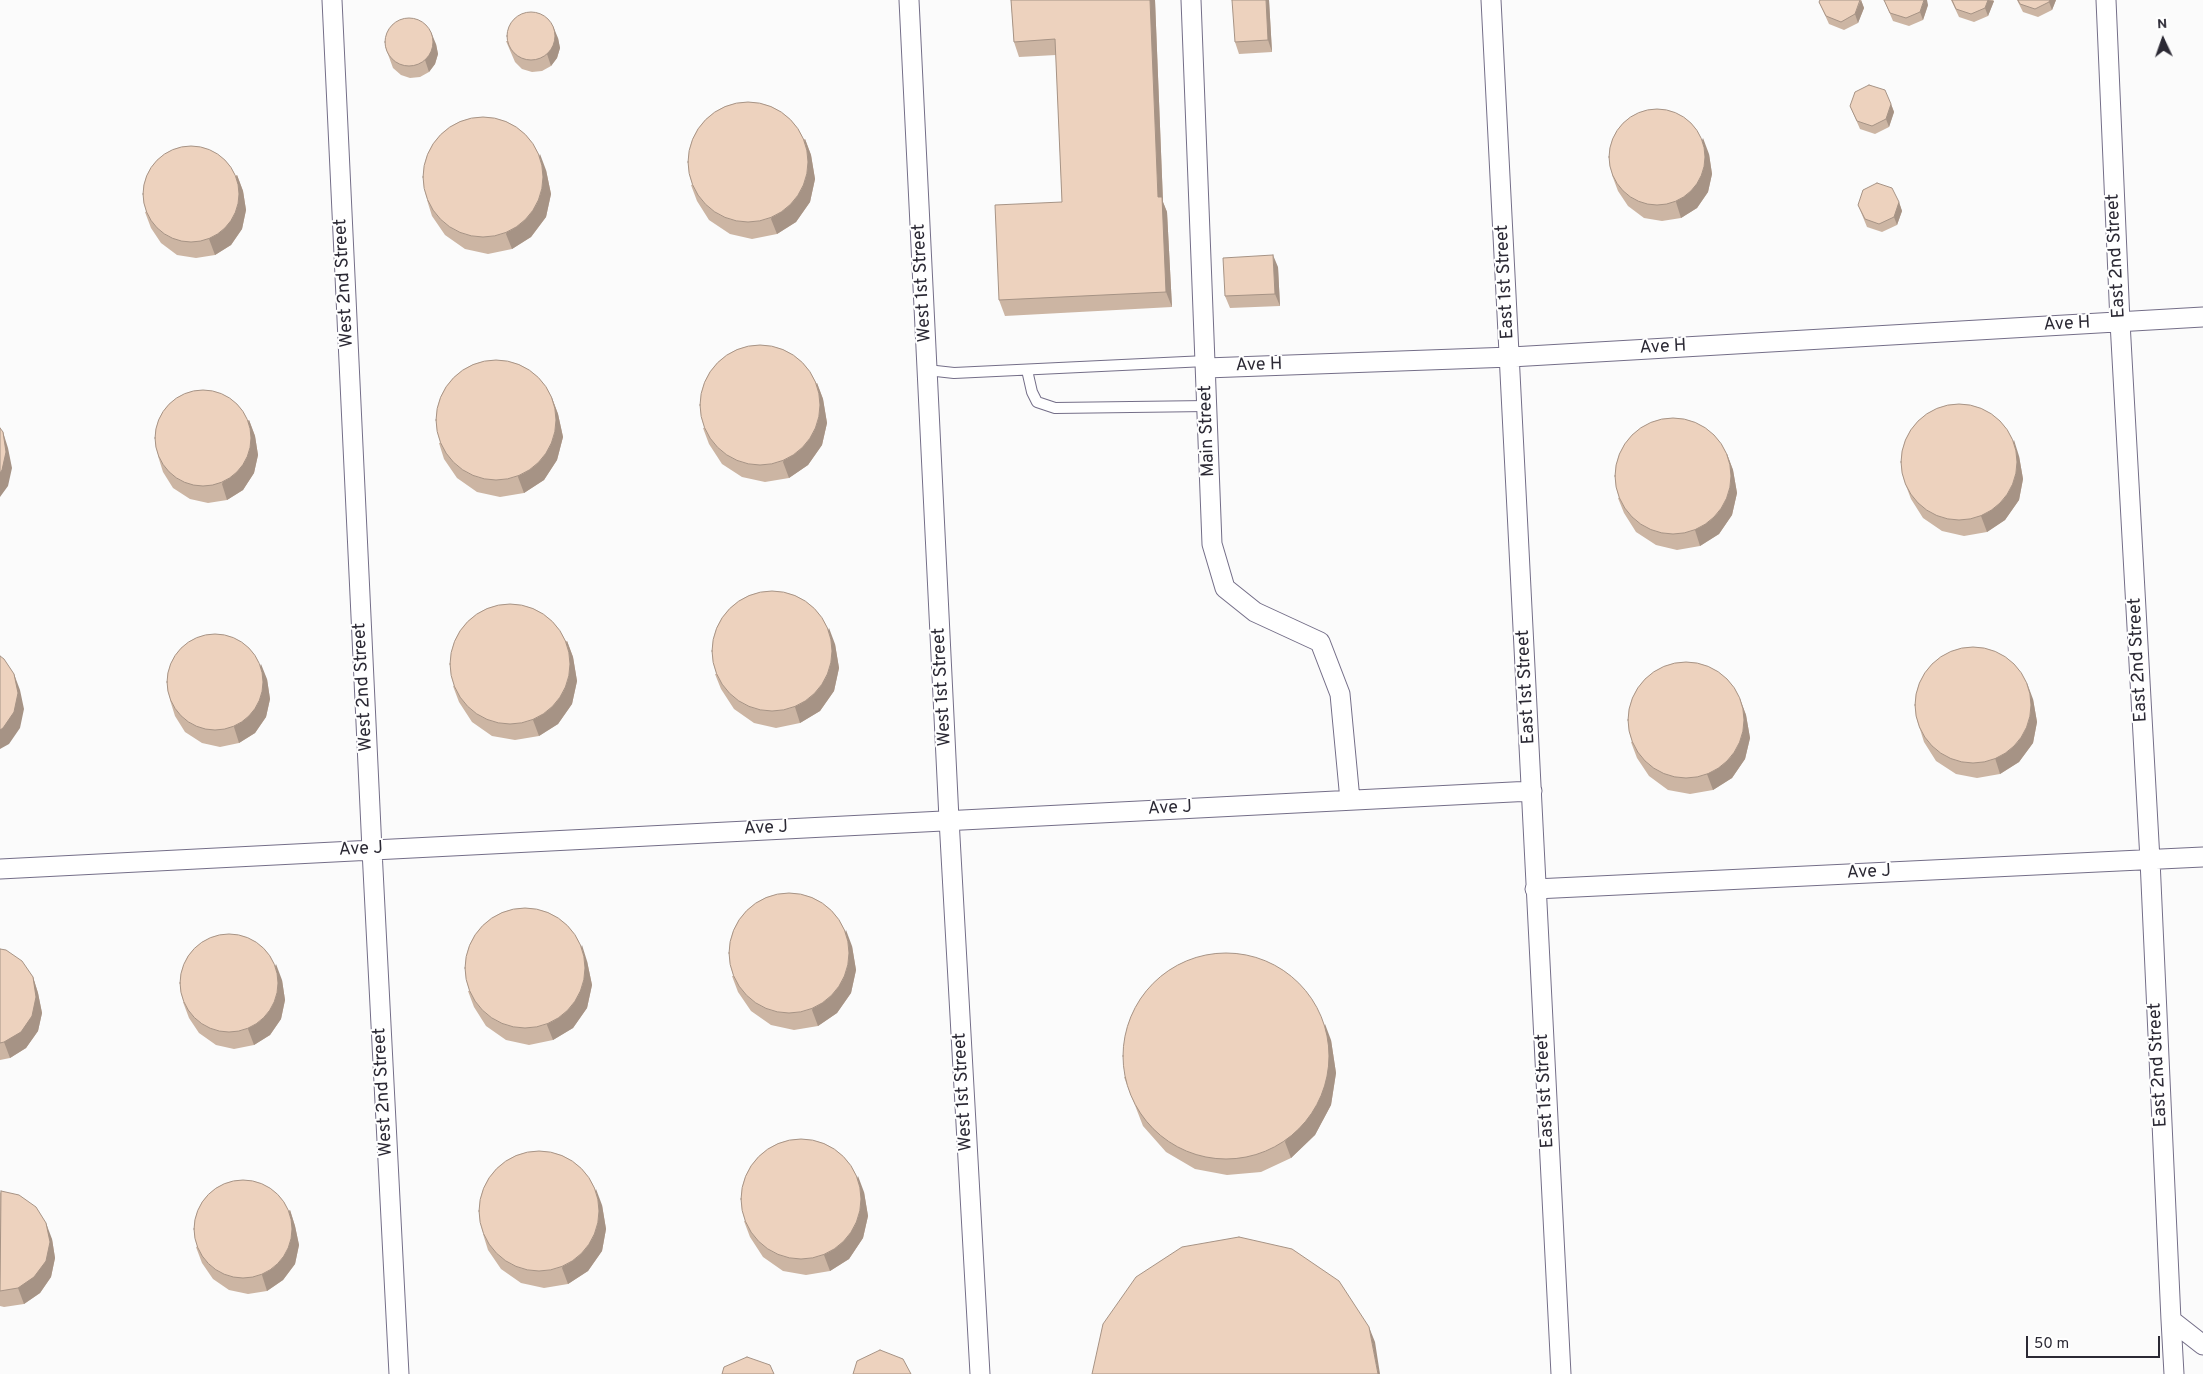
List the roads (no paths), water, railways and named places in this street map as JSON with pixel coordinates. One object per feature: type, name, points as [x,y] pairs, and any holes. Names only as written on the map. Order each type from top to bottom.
[{"type":"street","name":"West 2nd Street","points":[[332,0],[399,1374]]},
{"type":"street","name":"West 1st Street","points":[[909,0],[949,819],[980,1374]]},
{"type":"street","name":"Main Street","points":[[1191,0],[1212,544],[1225,588],[1255,612],[1320,642],[1340,694],[1350,800]]},
{"type":"street","name":"East 1st Street","points":[[1491,0],[1561,1374]]},
{"type":"street","name":"East 2nd Street","points":[[2106,0],[2120,322],[2150,860],[2174,1374]]},
{"type":"street","name":"Ave H","points":[[1206,364],[1510,357],[2203,317]]},
{"type":"street","name":"Ave J","points":[[0,869],[949,819],[1532,791]]},
{"type":"street","name":"Ave J","points":[[1535,889],[2203,857]]},
{"type":"street","points":[[2171,1320],[2203,1345]]},
{"type":"lane","points":[[927,370],[954,372],[1206,364]]},
{"type":"lane","points":[[1027,370],[1032,392],[1037,402],[1055,408],[1207,406]]}]
